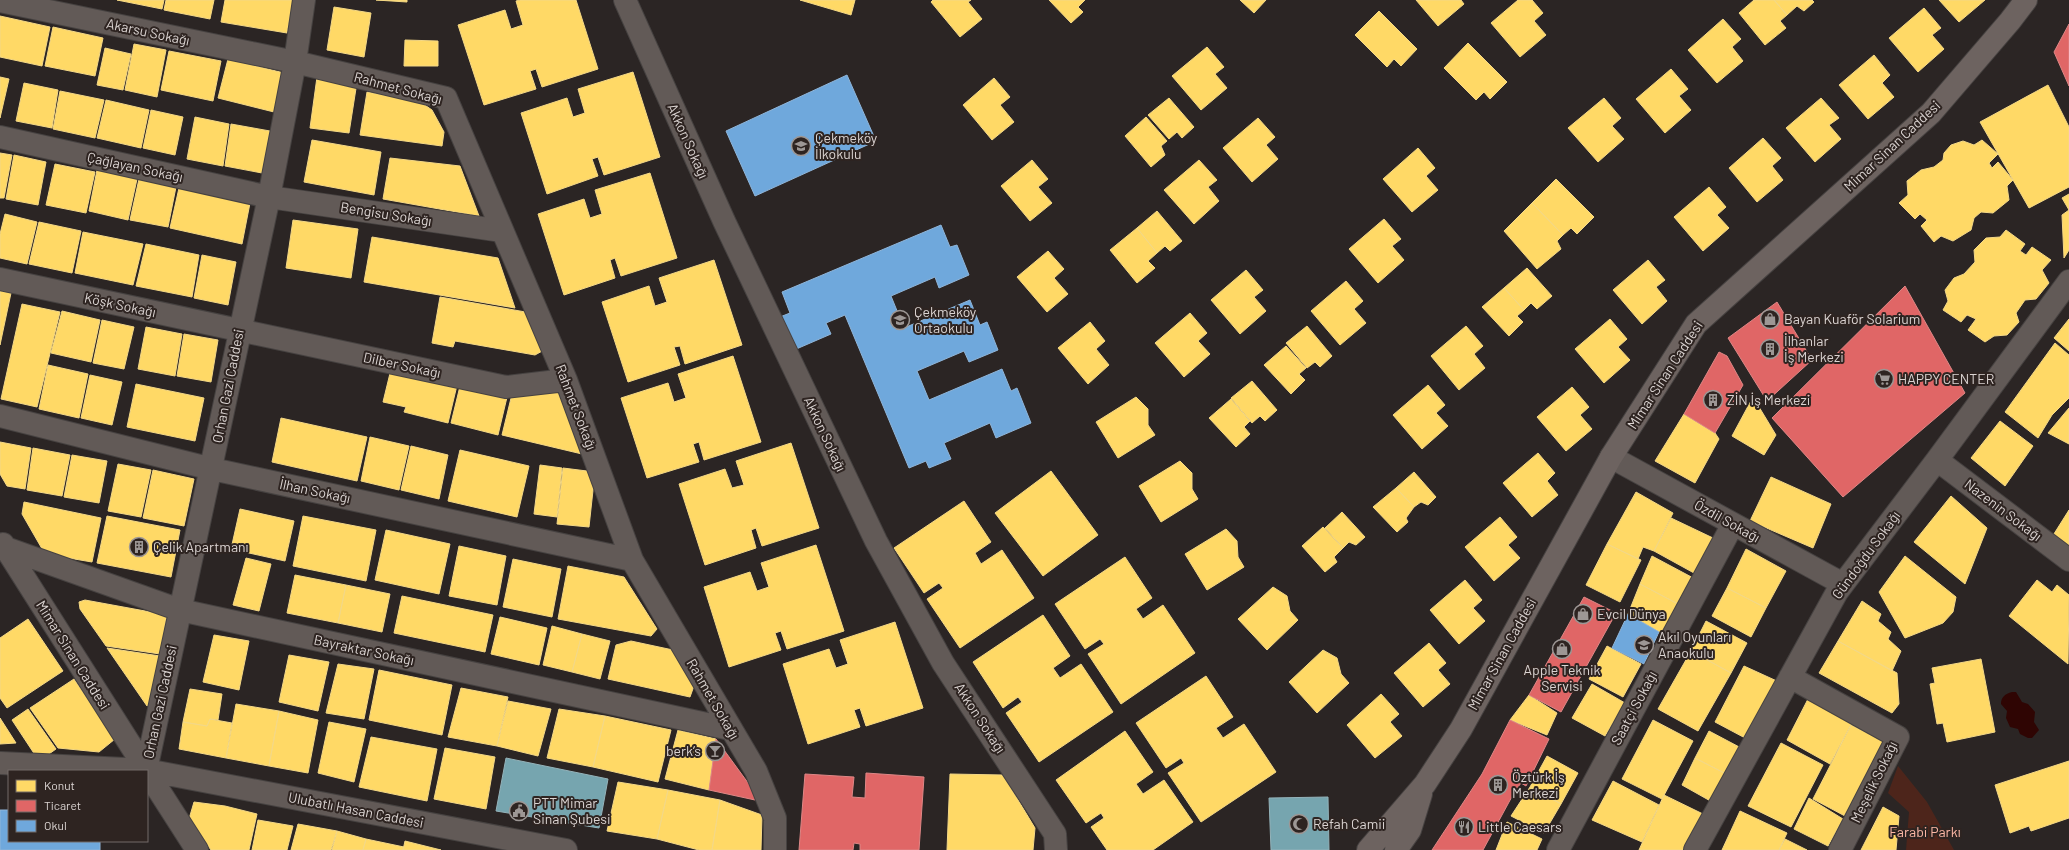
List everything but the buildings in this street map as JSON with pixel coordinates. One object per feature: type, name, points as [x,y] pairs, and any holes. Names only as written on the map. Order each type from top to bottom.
[{"type":"main road","name":"Mimar Sinan Caddesi","points":[[1368,850],[1425,784],[1461,729],[1612,457],[1696,324],[1931,113],[2010,21],[2026,0]]},
{"type":"main road","name":"Mimar Sinan Caddesi","points":[[1396,850],[1410,830],[1425,784]]},
{"type":"street","name":"Orhan Gazi Caddesi","points":[[146,770],[212,469],[239,331],[270,197],[295,62],[304,0]]},
{"type":"street","name":"Akkon Sokağı","points":[[625,0],[724,221],[876,541],[944,663],[1055,834],[1056,850]]},
{"type":"street","name":"Akarsu Sokağı","points":[[0,1],[295,62]]},
{"type":"street","name":"Rahmet Sokağı","points":[[295,62],[446,98],[566,380],[632,560],[756,771],[775,818],[775,850]]},
{"type":"street","name":"Çağlayan Sokağı","points":[[0,137],[270,197]]},
{"type":"street","name":"Bengisu Sokağı","points":[[270,197],[502,232]]},
{"type":"street","name":"Köşk Sokağı","points":[[0,279],[239,331]]},
{"type":"street","name":"Gündoğdu Sokağı","points":[[1695,850],[1843,584],[1938,460],[2069,280]]},
{"type":"street","name":"Dilber Sokağı","points":[[239,331],[506,387],[566,380]]},
{"type":"street","name":"İlhan Sokağı","points":[[0,416],[212,469],[632,560]]},
{"type":"street","name":"Özdil Sokağı","points":[[1612,457],[1843,584]]},
{"type":"street","name":"Nazenin Sokağı","points":[[1938,460],[2069,560]]},
{"type":"street","name":"Saatçi Sokağı","points":[[1558,850],[1733,524]]},
{"type":"street","name":"Bayraktar Sokağı","points":[[3,544],[180,610],[730,729]]},
{"type":"street","name":"Mimar Sinan Caddesi","points":[[3,544],[145,770]]},
{"type":"street","name":"Meşelik Sokağı","points":[[1790,677],[1898,737],[1840,850]]},
{"type":"street","name":"Ulubatlı Hasan Caddesi","points":[[0,763],[128,770]]},
{"type":"street","name":"Ulubatlı Hasan Caddesi","points":[[148,771],[566,850]]},
{"type":"street","name":"Mimar Sinan Caddesi","points":[[148,774],[197,850]]},
{"type":"green space","name":"Farabi Parkı","points":[[1898,766],[1927,802],[1954,850],[1906,850],[1909,812],[1888,793]]},
{"type":"shaded area","points":[[2012,692],[2016,692],[2022,702],[2028,704],[2035,712],[2034,722],[2039,730],[2032,738],[2028,738],[2020,734],[2018,729],[2010,727],[2006,718],[2007,711],[2001,702],[2004,696]]},
{"type":"place","name":"Çekmeköy İlkokulu","points":[[801,146]]},
{"type":"place","name":"Bayan Kuaför Solarium","points":[[1770,319]]},
{"type":"place","name":"Çekmeköy Ortaokulu","points":[[900,320]]},
{"type":"place","name":"İlhanlar İş Merkezi","points":[[1770,349]]},
{"type":"place","name":"HAPPY CENTER","points":[[1884,379]]},
{"type":"place","name":"ZİN İş Merkezi","points":[[1713,400]]},
{"type":"place","name":"Çelik Apartmanı","points":[[139,547]]},
{"type":"place","name":"Evcil Dünya","points":[[1583,614]]},
{"type":"place","name":"Akıl Oyunları Anaokulu","points":[[1644,645]]},
{"type":"place","name":"Apple Teknik Servisi","points":[[1562,649]]},
{"type":"place","name":"berk’s","points":[[715,751]]},
{"type":"place","name":"Öztürk İş Merkezi","points":[[1498,785]]},
{"type":"place","name":"PTT Mimar Sinan Şubesi","points":[[519,811]]},
{"type":"place","name":"Refah Camii","points":[[1299,824]]},
{"type":"place","name":"Little Caesars","points":[[1464,827]]}]
